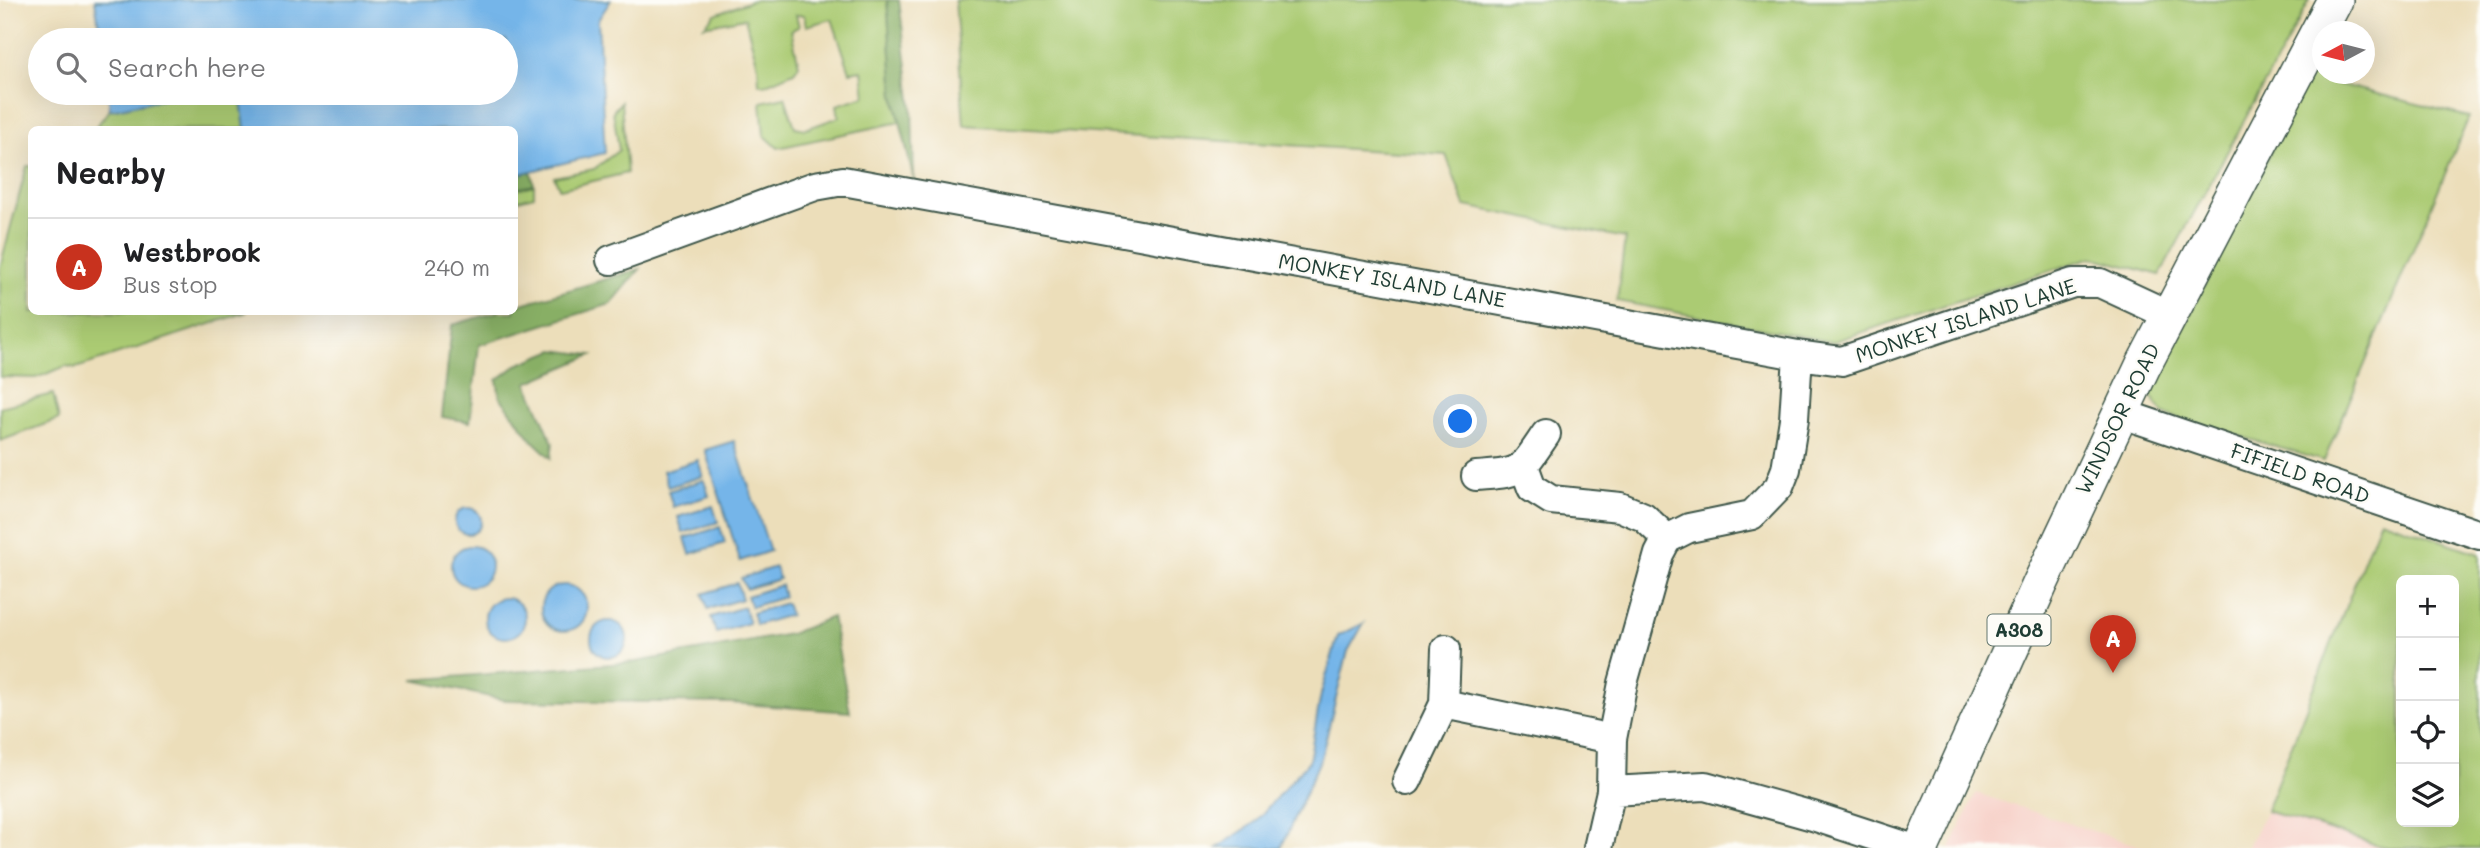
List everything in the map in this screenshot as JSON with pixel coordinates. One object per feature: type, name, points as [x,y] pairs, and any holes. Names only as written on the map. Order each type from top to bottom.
[{"type":"main road","name":"WINDSOR ROAD","points":[[1921,848],[2120,413],[2335,0]]},
{"type":"street","name":"MONKEY ISLAND LANE","points":[[611,260],[815,186],[843,181],[1842,361],[2073,284],[2100,284],[2169,315]]},
{"type":"street","points":[[1598,848],[1611,791],[1612,739],[1623,683],[1660,554],[1667,539],[1689,528],[1752,515],[1779,487],[1786,469],[1794,419],[1798,355]]},
{"type":"street","name":"FIFIELD ROAD","points":[[2120,413],[2480,535]]},
{"type":"street","points":[[1476,476],[1507,474],[1524,467],[1546,434]]},
{"type":"street","points":[[1524,467],[1532,488],[1551,500],[1620,507],[1644,517],[1667,539]]},
{"type":"street","points":[[1407,780],[1444,704],[1446,649]]},
{"type":"street","points":[[1444,704],[1612,739]]},
{"type":"street","points":[[1611,791],[1705,786],[1813,816],[1911,848]]},
{"type":"shaded area","points":[[1976,793],[2145,848],[1950,848]]},
{"type":"shaded area","points":[[2266,811],[2387,848],[2247,848]]},
{"type":"green space","points":[[753,0],[887,0],[894,95],[900,122],[778,148],[764,135],[761,102],[785,97],[795,127],[806,129],[839,117],[837,105],[865,96],[862,70],[850,72],[832,19],[806,26],[804,15],[796,15],[799,27],[791,30],[799,65],[794,72],[764,85],[759,83],[758,66],[745,18],[704,26],[715,14]]},
{"type":"green space","points":[[887,0],[899,0],[912,108],[914,181],[894,95]]},
{"type":"green space","points":[[955,0],[2310,0],[2160,275],[2092,257],[1832,342],[1617,301],[1625,238],[1465,206],[1446,155],[964,125]]},
{"type":"green space","points":[[2309,74],[2312,75],[2312,84],[2338,84],[2469,117],[2324,461],[2164,414],[2150,395]]},
{"type":"green space","points":[[621,102],[627,173],[560,189],[554,177],[594,169],[619,150],[613,111]]},
{"type":"green space","points":[[134,105],[242,105],[245,126],[96,126],[110,110]]},
{"type":"green space","points":[[28,166],[28,315],[238,315],[76,368],[66,366],[36,378],[0,377],[0,267]]},
{"type":"green space","points":[[531,171],[534,185],[518,188],[518,174]]},
{"type":"green space","points":[[534,185],[534,196],[518,200],[518,188]]},
{"type":"green space","points":[[640,269],[611,304],[479,345],[470,422],[442,417],[452,325],[487,315],[518,315],[518,305]]},
{"type":"green space","points":[[554,350],[592,355],[527,383],[553,443],[551,458],[533,441],[500,397],[497,380],[517,365]]},
{"type":"green space","points":[[53,394],[59,419],[0,441],[0,407]]},
{"type":"green space","points":[[2380,519],[2480,554],[2480,848],[2387,848],[2266,811]]},
{"type":"green space","points":[[832,617],[850,712],[731,703],[504,700],[413,680],[636,662],[790,634]]},
{"type":"water","points":[[95,0],[611,0],[598,20],[605,153],[518,174],[518,126],[245,126],[242,105],[518,105],[518,28],[99,28]]},
{"type":"water","points":[[109,105],[134,105],[110,110]]},
{"type":"water","points":[[734,441],[770,551],[740,561],[705,450]]},
{"type":"water","points":[[698,460],[703,476],[668,487],[663,471]]},
{"type":"water","points":[[704,480],[709,496],[673,507],[668,491]]},
{"type":"water","points":[[713,506],[718,522],[683,533],[678,517]]},
{"type":"water","points":[[468,508],[477,512],[481,521],[477,530],[468,534],[459,530],[455,521],[459,512]]},
{"type":"water","points":[[720,527],[725,543],[690,554],[685,538]]},
{"type":"water","points":[[471,546],[479,547],[485,552],[490,558],[490,574],[485,580],[479,585],[471,586],[463,585],[457,580],[452,574],[451,566],[452,558],[457,552],[463,547]]},
{"type":"water","points":[[775,567],[779,579],[746,589],[741,578]]},
{"type":"water","points":[[737,583],[742,599],[708,609],[703,594]]},
{"type":"water","points":[[564,585],[581,591],[587,608],[581,625],[564,631],[547,625],[541,608],[547,591]]},
{"type":"water","points":[[781,585],[784,597],[751,607],[747,596]]},
{"type":"water","points":[[505,598],[513,599],[519,604],[524,610],[524,626],[519,632],[513,637],[505,638],[497,637],[491,632],[486,626],[485,618],[486,610],[491,604],[497,599]]},
{"type":"water","points":[[786,603],[790,615],[756,625],[752,613]]},
{"type":"water","points":[[744,607],[749,623],[716,633],[711,617]]},
{"type":"water","points":[[609,621],[622,626],[627,639],[622,652],[609,657],[596,652],[591,639],[596,626]]},
{"type":"water","points":[[1364,623],[1348,651],[1321,758],[1281,848],[1217,848],[1254,823],[1309,761],[1321,694],[1338,636]]},
{"type":"place","name":"Westbrook","points":[[2113,673]]}]
